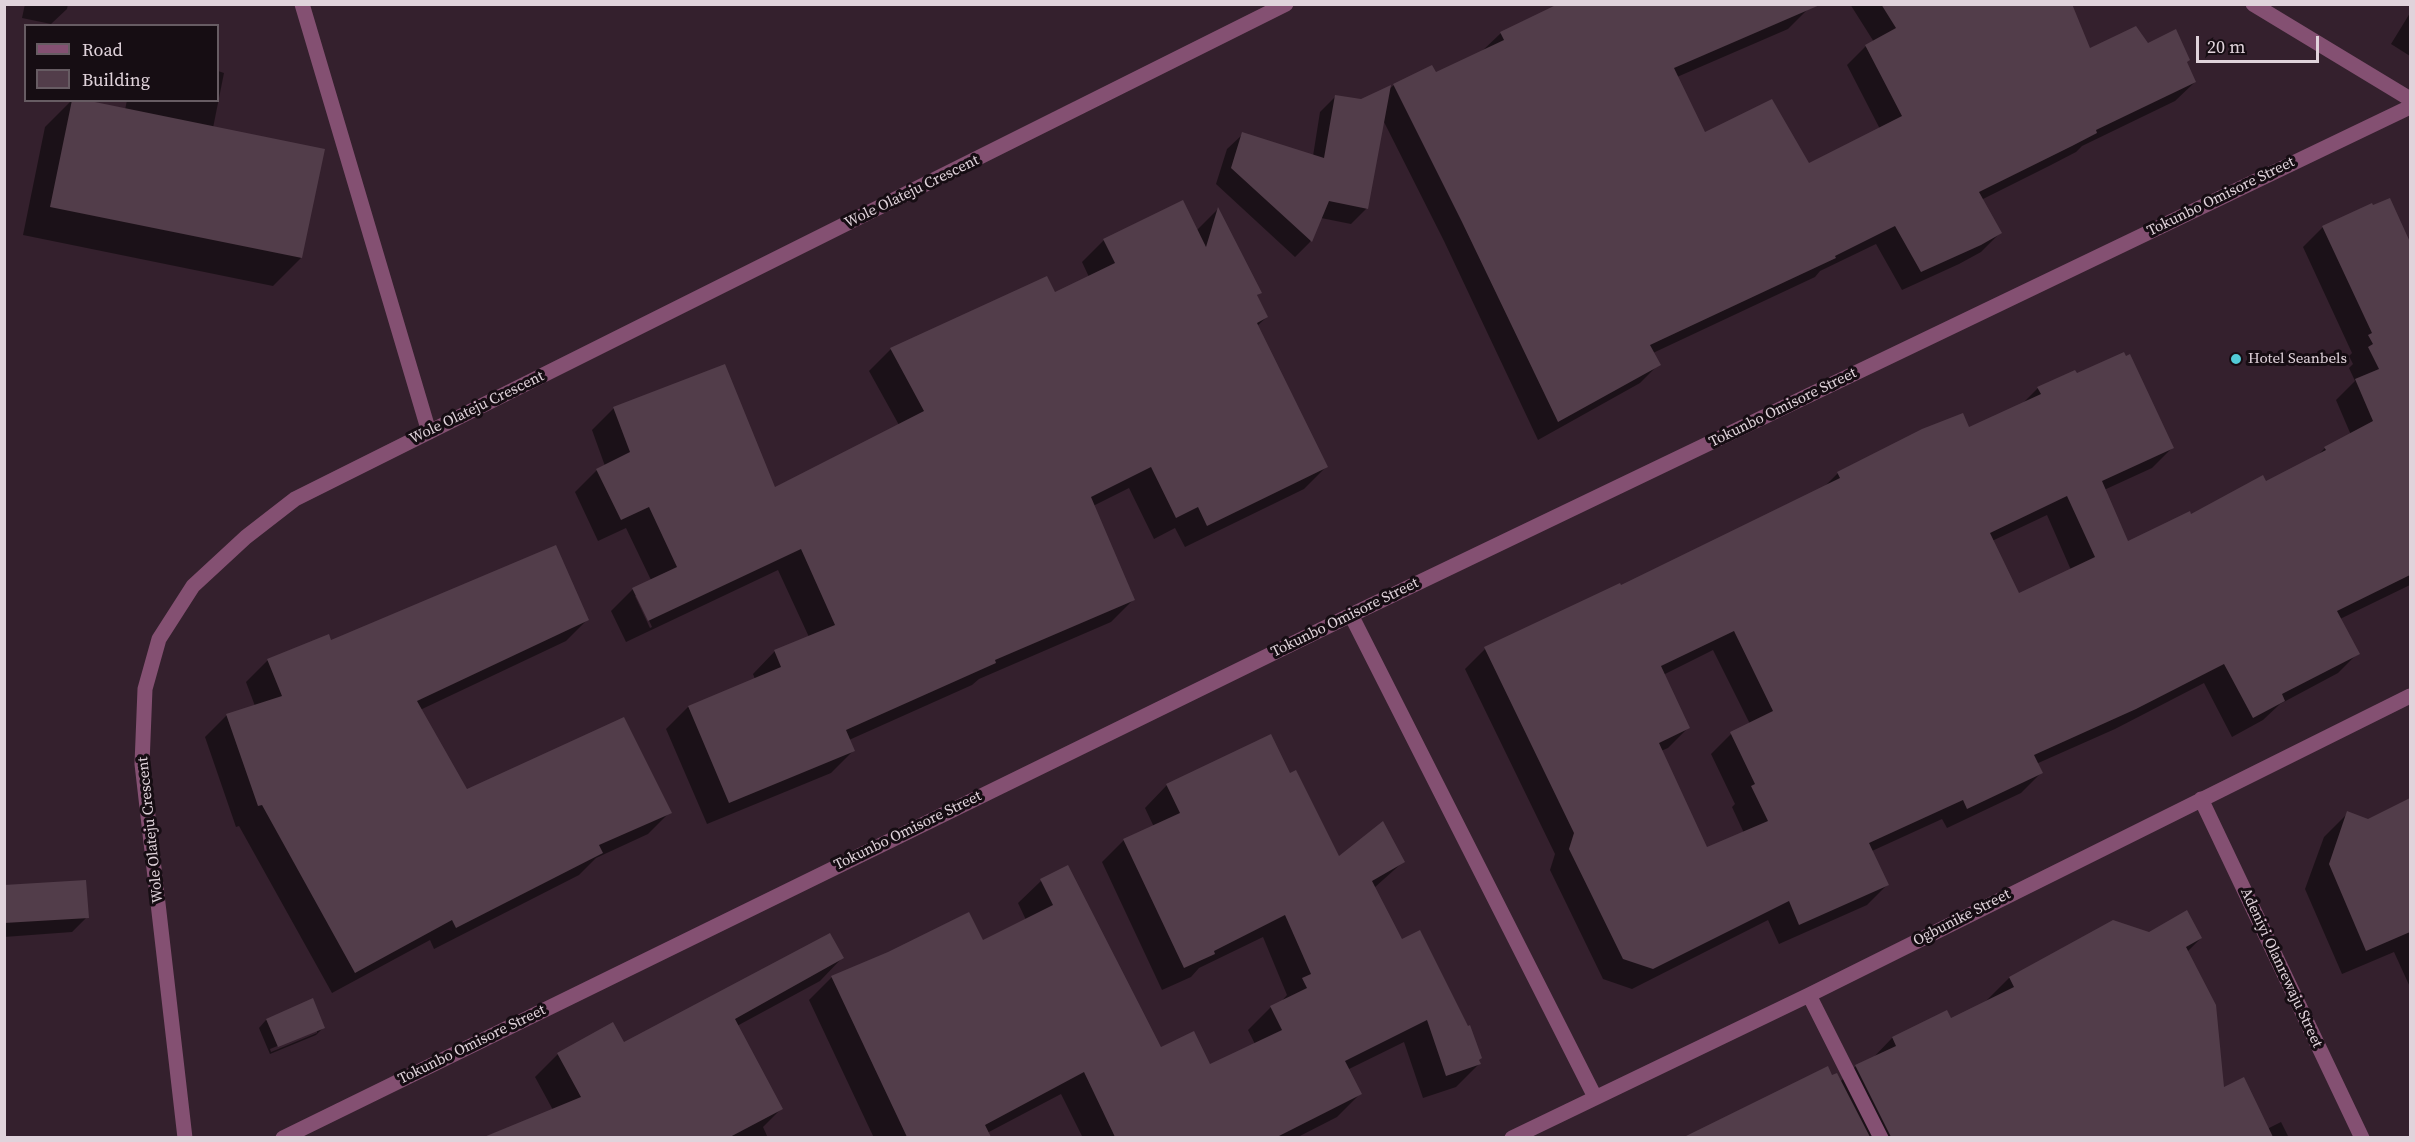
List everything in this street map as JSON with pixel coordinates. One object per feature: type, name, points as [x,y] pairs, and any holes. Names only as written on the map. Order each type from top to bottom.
[{"type":"street","points":[[302,4],[429,432]]},
{"type":"street","name":"Wole Olateju Crescent","points":[[185,1137],[142,764],[145,689],[159,639],[193,586],[246,537],[296,499],[1286,4]]},
{"type":"street","points":[[2253,4],[2410,99]]},
{"type":"street","name":"Tokunbo Omisore Street","points":[[283,1137],[1351,615],[2410,107]]},
{"type":"street","points":[[1351,615],[1595,1097]]},
{"type":"street","name":"Ogbunike Street","points":[[1512,1137],[1809,995],[2410,696]]},
{"type":"street","name":"Adeniyi Olanrewaju Street","points":[[2201,799],[2362,1137]]},
{"type":"street","points":[[1809,995],[1881,1137]]},
{"type":"building","points":[[1558,4],[1822,4],[1674,68],[1705,132],[1772,99],[1809,163],[1902,116],[1865,45],[1896,28],[1881,4],[2072,4],[2090,48],[2136,26],[2148,43],[2176,29],[2190,60],[2187,62],[2196,82],[2096,130],[2097,133],[1979,192],[2002,233],[1981,245],[1921,272],[1895,226],[1835,256],[1836,258],[1650,345],[1661,365],[1558,422],[1393,84],[1432,65],[1436,72],[1504,40],[1500,32]]},
{"type":"building","points":[[1391,85],[1368,209],[1329,201],[1312,242],[1231,168],[1242,132],[1324,158],[1335,95],[1361,99]]},
{"type":"building","points":[[72,102],[95,102],[325,149],[302,258],[50,207]]},
{"type":"building","points":[[2390,198],[2410,242],[2410,575],[2337,611],[2360,654],[2282,694],[2285,701],[2253,718],[2224,664],[2136,709],[2034,755],[2043,773],[1967,809],[1963,800],[1869,843],[1889,885],[1799,925],[1789,901],[1653,969],[1623,959],[1569,849],[1574,833],[1484,647],[1620,583],[1621,585],[1840,478],[1837,472],[1922,429],[1963,413],[1969,427],[2041,394],[2037,387],[2075,370],[2077,373],[2124,352],[2126,356],[2130,354],[2174,448],[2102,481],[2128,541],[2190,511],[2191,514],[2263,475],[2266,481],[2326,450],[2324,447],[2373,421],[2355,379],[2379,369],[2368,347],[2373,344],[2368,335],[2372,333],[2322,226],[2372,203],[2373,205]],"holes":[[[2067,496],[2095,557],[2019,593],[1990,533]],[[1734,631],[1773,711],[1730,732],[1755,784],[1751,786],[1768,821],[1707,847],[1659,743],[1690,728],[1661,666]]]},
{"type":"building","points":[[1183,200],[1206,247],[1218,207],[1262,293],[1257,295],[1268,317],[1257,323],[1328,467],[1207,526],[1198,507],[1176,518],[1151,467],[1091,497],[1135,600],[995,660],[996,663],[846,730],[855,751],[729,803],[688,706],[781,667],[774,650],[835,625],[801,549],[648,621],[632,588],[677,567],[649,507],[621,520],[596,469],[630,452],[613,407],[725,364],[775,487],[924,411],[890,348],[1047,276],[1055,292],[1115,263],[1103,239]]},
{"type":"building","points":[[556,545],[589,620],[417,701],[467,789],[624,717],[672,813],[599,845],[603,853],[456,928],[452,920],[355,973],[262,805],[258,806],[226,714],[282,696],[267,659],[329,634],[331,640]]},
{"type":"building","points":[[1271,734],[1290,773],[1296,770],[1339,856],[1383,821],[1405,862],[1372,881],[1402,939],[1420,930],[1468,1026],[1470,1025],[1482,1058],[1479,1060],[1481,1064],[1446,1076],[1427,1020],[1345,1061],[1362,1094],[1277,1137],[1115,1137],[1084,1072],[985,1125],[991,1137],[907,1137],[831,976],[888,952],[969,912],[983,940],[1053,905],[1040,879],[1068,865],[1161,1047],[1194,1031],[1210,1064],[1282,1030],[1270,1006],[1307,988],[1302,978],[1311,974],[1285,915],[1214,951],[1215,954],[1184,968],[1123,839],[1180,813],[1166,784]]},
{"type":"building","points":[[2410,798],[2410,932],[2366,951],[2329,864],[2347,811],[2368,819]]},
{"type":"building","points":[[86,880],[89,918],[4,923],[4,885]]},
{"type":"building","points":[[2187,910],[2202,938],[2186,947],[2216,1005],[2224,1087],[2244,1077],[2273,1137],[1891,1137],[1855,1065],[1896,1046],[1892,1037],[1947,1010],[1951,1018],[2014,987],[2009,977],[2113,920],[2149,932]]},
{"type":"building","points":[[830,933],[844,958],[735,1019],[783,1109],[730,1137],[484,1137],[581,1097],[557,1053],[613,1022],[624,1042]]},
{"type":"building","points":[[313,998],[325,1028],[278,1047],[266,1019]]},
{"type":"building","points":[[1828,1066],[1832,1075],[1837,1073],[1870,1137],[1684,1137]]},
{"type":"place","name":"Hotel Seanbels","points":[[2236,359]]}]
